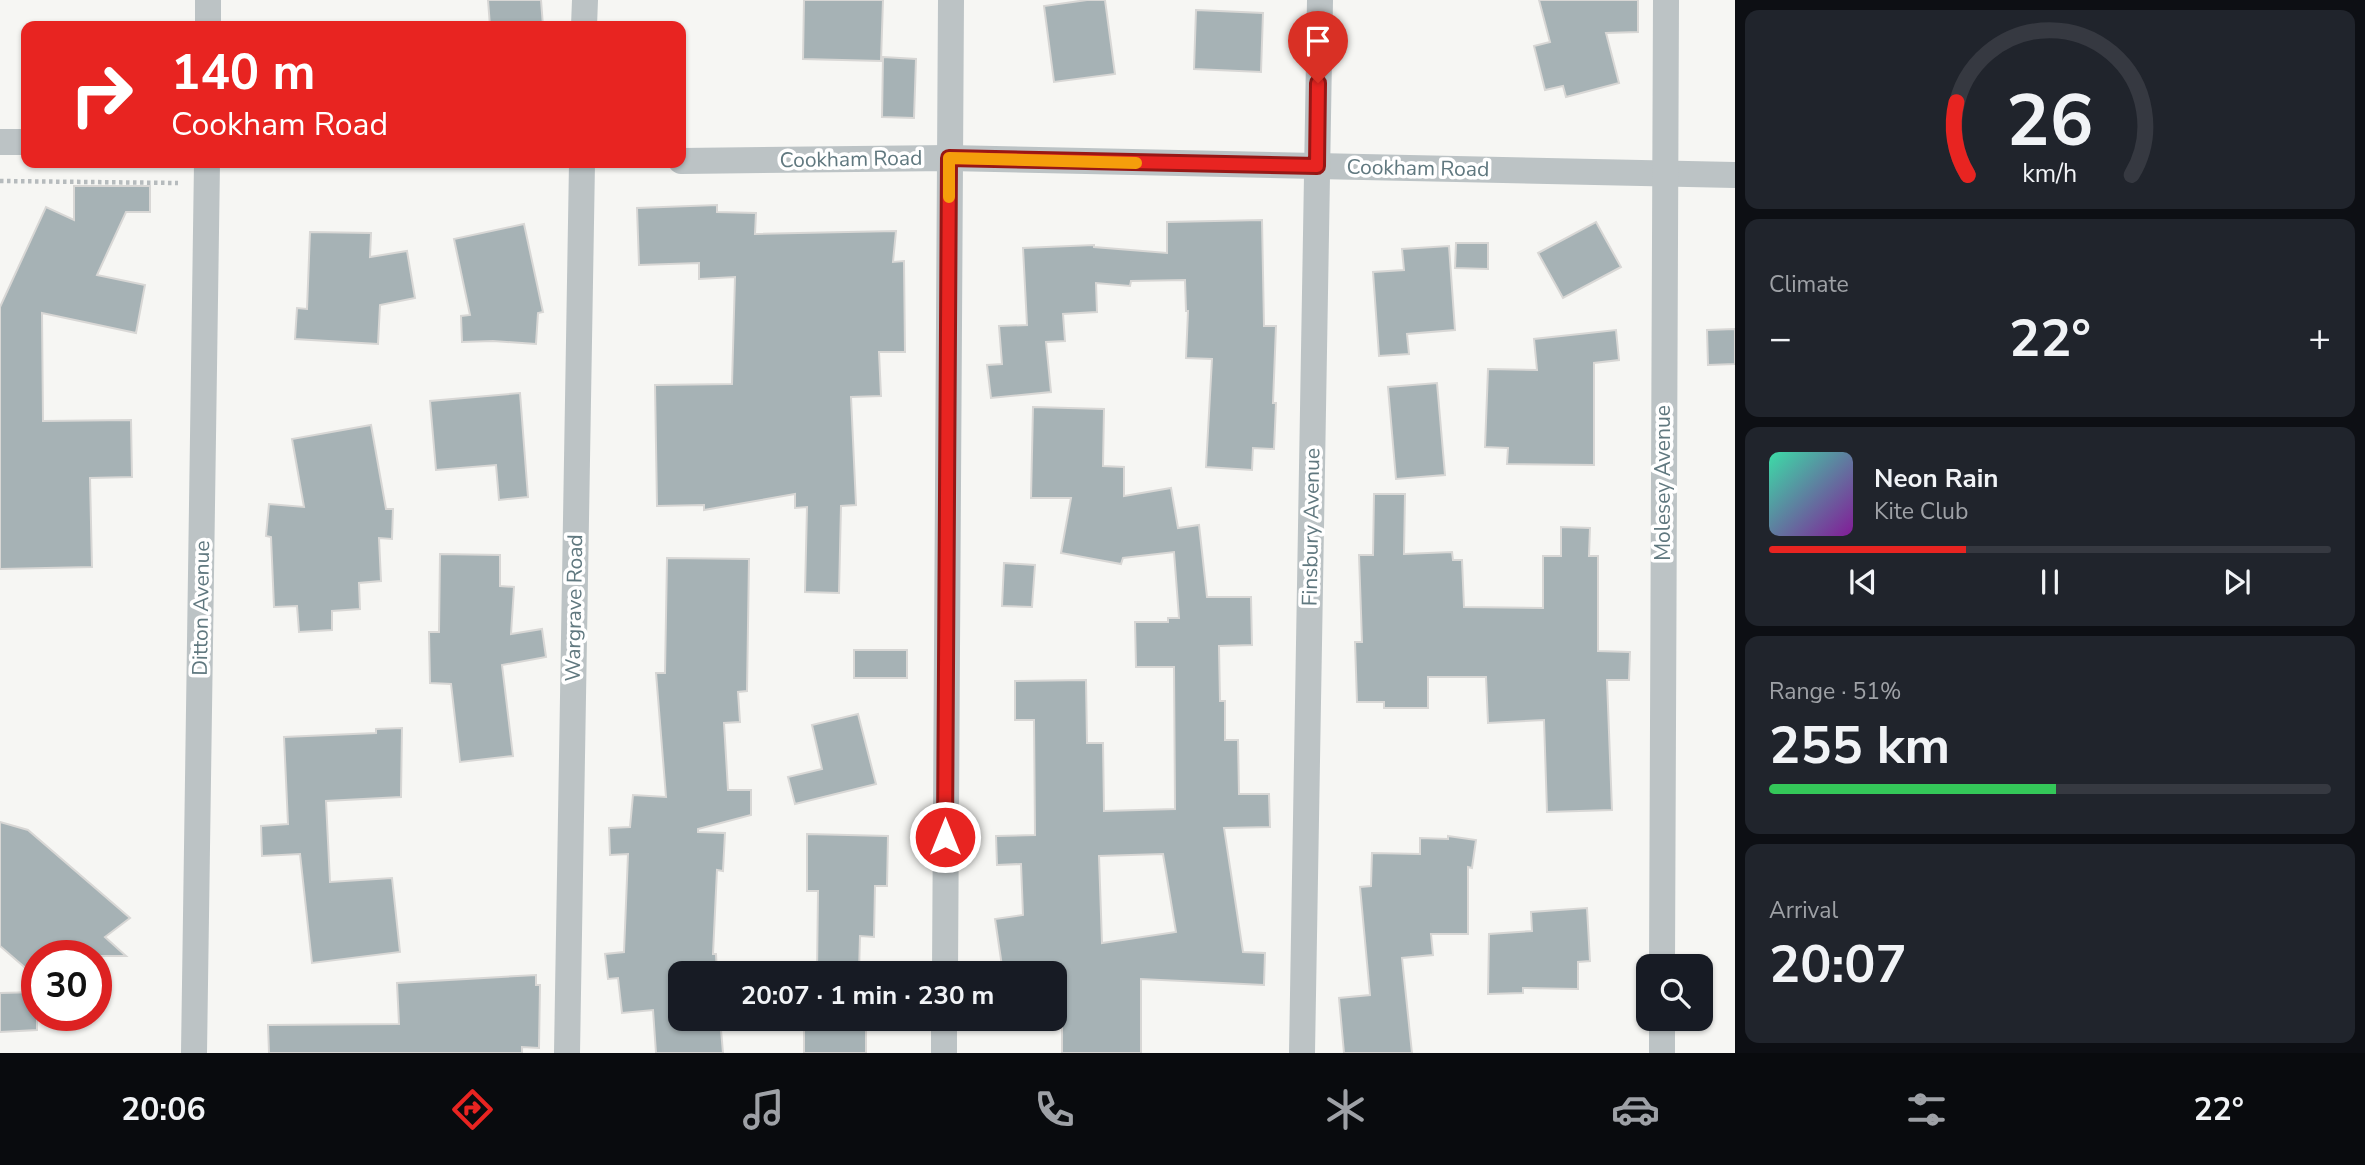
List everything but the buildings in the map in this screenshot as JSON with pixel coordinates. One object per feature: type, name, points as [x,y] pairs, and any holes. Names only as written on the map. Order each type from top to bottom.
[{"type":"street","points":[[208,0],[208,21]]},
{"type":"street","points":[[584,21],[585,0]]},
{"type":"street","points":[[945,961],[951,0]]},
{"type":"street","name":"Finsbury Avenue","points":[[1302,1053],[1320,0]]},
{"type":"street","name":"Molesey Avenue","points":[[1662,954],[1666,0]]},
{"type":"street","points":[[0,142],[21,142]]},
{"type":"street","name":"Cookham Road","points":[[686,161],[949,158],[1735,176]]},
{"type":"street","name":"Wargrave Road","points":[[567,1053],[582,168]]},
{"type":"street","name":"Ditton Avenue","points":[[194,1053],[207,173]]},
{"type":"street","points":[[944,1031],[944,1053]]},
{"type":"street","points":[[1662,1031],[1662,1053]]},
{"type":"path","points":[[0,181],[207,173]]},
{"type":"slow traffic","points":[[949,197],[949,158],[1136,163]]},
{"type":"route","points":[[945,837],[949,158],[1317,166],[1318,83]]}]
